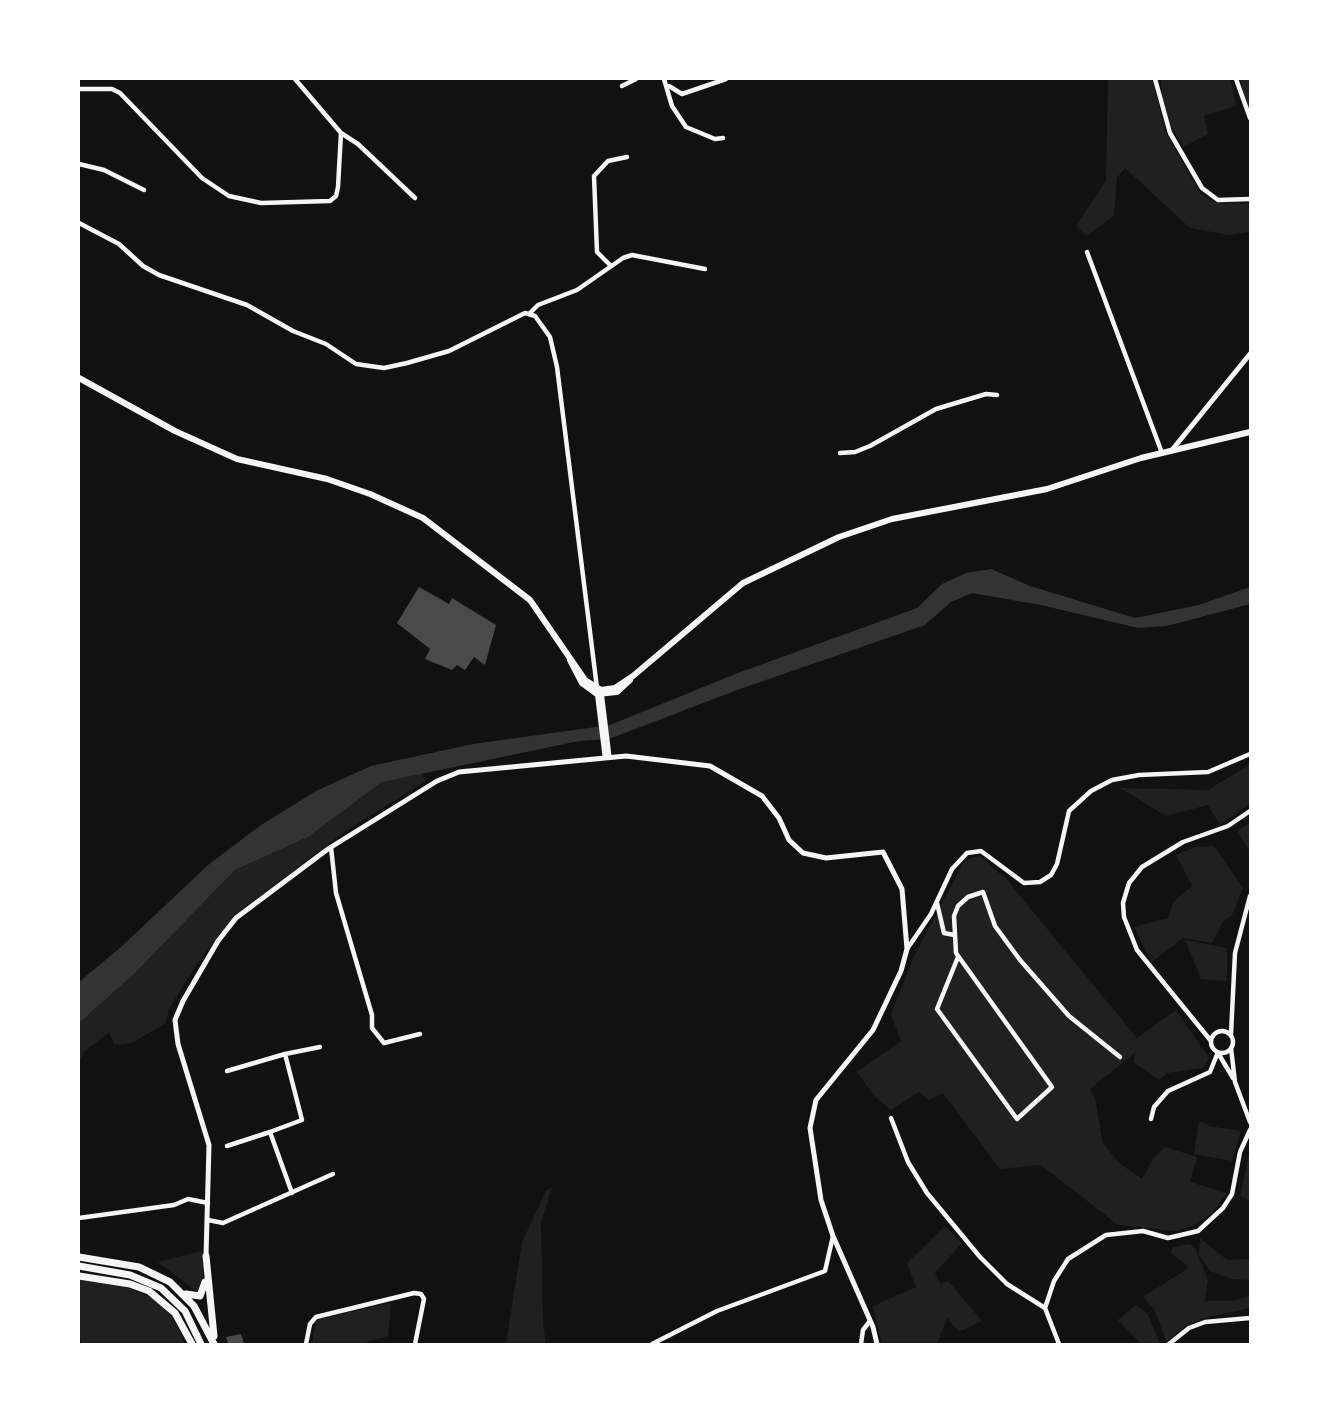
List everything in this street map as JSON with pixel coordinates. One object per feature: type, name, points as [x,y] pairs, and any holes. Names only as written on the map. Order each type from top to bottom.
[{"type":"highway","points":[[79,1257],[139,1267],[159,1275],[193,1297],[201,1295],[206,1256]]},
{"type":"highway","points":[[206,1256],[214,1344]]},
{"type":"highway","points":[[79,1266],[130,1275],[161,1288],[185,1311],[201,1344]]},
{"type":"highway","points":[[79,1276],[130,1284],[149,1291],[175,1314],[192,1344]]},
{"type":"highway","points":[[180,1290],[202,1317],[214,1344]]},
{"type":"main road","points":[[79,378],[175,431],[237,459],[327,479],[370,494],[423,518],[530,600],[582,682],[599,690],[617,692],[743,583],[839,537],[892,519],[1047,489],[1171,450],[1250,432]]},
{"type":"street","points":[[295,79],[341,133],[358,144],[415,198]]},
{"type":"street","points":[[622,86],[636,79]]},
{"type":"street","points":[[664,79],[668,85],[672,106],[686,127],[715,139],[723,138]]},
{"type":"street","points":[[668,85],[682,94],[726,79]]},
{"type":"street","points":[[1155,79],[1170,134],[1202,188],[1218,200],[1250,199]]},
{"type":"street","points":[[1236,79],[1250,118]]},
{"type":"street","points":[[79,89],[112,89],[120,93],[202,178],[229,196],[244,201],[320,204],[330,201],[336,196],[338,187],[341,133]]},
{"type":"street","points":[[611,266],[597,253],[594,176],[608,161],[626,157]]},
{"type":"street","points":[[79,164],[104,170],[144,190]]},
{"type":"street","points":[[79,223],[119,244],[143,266],[159,275],[247,305],[293,331],[326,344],[356,363],[384,368],[449,351],[530,313],[552,298],[577,290],[632,255],[705,269]]},
{"type":"street","points":[[1087,252],[1162,453]]},
{"type":"street","points":[[530,313],[546,329],[557,367],[607,756]]},
{"type":"street","points":[[1171,450],[1250,354]]},
{"type":"street","points":[[840,453],[855,452],[870,446],[936,409],[986,394],[997,395]]},
{"type":"street","points":[[877,1344],[821,1200],[811,1143],[812,1113],[824,1088],[873,1030],[893,989],[907,948],[937,902],[952,869],[971,851],[990,855],[1024,883],[1040,882],[1051,875],[1057,864],[1065,824],[1074,804],[1112,780],[1139,775],[1203,773],[1250,754]]},
{"type":"street","points":[[206,1256],[209,1145],[178,1044],[175,1020],[178,1010],[218,941],[236,918],[331,847],[449,775],[607,756],[646,758],[720,769],[769,804],[789,839],[803,853],[826,858],[883,852],[905,898],[907,948]]},
{"type":"street","points":[[1045,1308],[1054,1281],[1068,1259],[1096,1240],[1125,1232],[1143,1231],[1168,1238],[1198,1231],[1223,1208],[1232,1194],[1240,1152],[1250,1126],[1235,1082],[1211,1041],[1137,950],[1124,917],[1123,903],[1129,883],[1142,867],[1183,842],[1228,826],[1250,811]]},
{"type":"street","points":[[331,847],[336,894],[372,1015],[372,1028],[384,1043],[420,1034]]},
{"type":"street","points":[[958,957],[937,1009],[1017,1119],[1052,1087],[958,957],[954,916],[958,906],[968,897],[983,892],[995,926],[1020,960],[1069,1016],[1120,1057]]},
{"type":"street","points":[[1235,1082],[1231,1048],[1234,1041],[1231,1034],[1235,953],[1250,896]]},
{"type":"street","points":[[937,902],[944,933],[954,935]]},
{"type":"street","points":[[1211,1041],[1220,1030],[1231,1034]]},
{"type":"street","points":[[227,1071],[320,1046]]},
{"type":"street","points":[[1218,1052],[1231,1048]]},
{"type":"street","points":[[1151,1119],[1154,1107],[1168,1090],[1210,1072],[1218,1052]]},
{"type":"street","points":[[227,1146],[302,1120],[285,1055]]},
{"type":"street","points":[[891,1118],[908,1161],[946,1218],[1007,1284],[1045,1308],[1059,1344]]},
{"type":"street","points":[[270,1132],[292,1193]]},
{"type":"street","points":[[208,1220],[223,1223],[333,1174]]},
{"type":"street","points":[[79,1218],[174,1205],[188,1199],[208,1203]]},
{"type":"street","points":[[652,1344],[717,1311],[821,1273],[828,1266],[833,1236]]},
{"type":"street","points":[[306,1344],[310,1324],[316,1317],[414,1293],[423,1296],[424,1302],[415,1344]]},
{"type":"street","points":[[1169,1344],[1189,1328],[1205,1322],[1250,1318]]},
{"type":"street","points":[[861,1344],[863,1330],[870,1321]]},
{"type":"shaded area","points":[[1108,79],[1152,79],[1167,135],[1201,194],[1214,202],[1250,204],[1250,232],[1229,235],[1190,228],[1125,168],[1117,178],[1114,216],[1086,236],[1076,226],[1106,180]]},
{"type":"shaded area","points":[[1161,79],[1230,79],[1236,106],[1204,116],[1208,134],[1184,147],[1173,131],[1162,96]]},
{"type":"shaded area","points":[[1240,79],[1250,79],[1250,114],[1248,112]]},
{"type":"shaded area","points":[[991,569],[1030,586],[1135,618],[1199,605],[1250,587],[1250,604],[1167,626],[1138,628],[1041,605],[972,593],[951,602],[925,625],[740,689],[609,739],[579,741],[382,782],[308,837],[235,870],[134,974],[79,1023],[79,982],[121,947],[208,865],[261,825],[316,791],[371,766],[473,744],[610,725],[738,673],[917,608],[942,584],[966,573]]},
{"type":"shaded area","points":[[1250,764],[1250,804],[1220,825],[1208,805],[1166,816],[1120,788],[1208,790]]},
{"type":"shaded area","points":[[421,773],[426,781],[344,832],[235,915],[196,965],[169,1009],[166,1023],[132,1043],[115,1045],[109,1032],[84,1052],[79,1062],[79,1023],[134,974],[235,870],[308,837],[382,782]]},
{"type":"shaded area","points":[[1250,823],[1250,852],[1237,831]]},
{"type":"shaded area","points":[[1214,846],[1243,888],[1232,915],[1223,922],[1212,943],[1183,938],[1152,962],[1134,927],[1168,918],[1173,902],[1192,886],[1176,855],[1195,847]]},
{"type":"shaded area","points":[[980,856],[1007,880],[1137,1038],[1176,1010],[1209,1058],[1203,1068],[1167,1073],[1159,1080],[1133,1062],[1136,1052],[1090,1089],[1095,1098],[1103,1143],[1119,1163],[1142,1179],[1154,1157],[1165,1147],[1197,1157],[1190,1182],[1227,1193],[1211,1214],[1192,1226],[1176,1231],[1118,1225],[1041,1165],[1000,1169],[943,1093],[928,1100],[919,1092],[891,1110],[874,1096],[857,1072],[901,1041],[891,1014],[914,956],[965,860]]},
{"type":"shaded area","points":[[1185,940],[1227,948],[1227,981],[1201,979]]},
{"type":"shaded area","points":[[1199,1121],[1209,1126],[1241,1131],[1232,1161],[1194,1154]]},
{"type":"shaded area","points":[[1250,1150],[1250,1201],[1240,1196]]},
{"type":"shaded area","points":[[552,1187],[541,1222],[543,1324],[546,1344],[506,1344],[522,1242],[546,1191]]},
{"type":"shaded area","points":[[945,1226],[962,1243],[935,1273],[941,1284],[948,1281],[982,1321],[959,1332],[947,1318],[937,1344],[882,1344],[873,1306],[916,1287],[907,1263]]},
{"type":"shaded area","points":[[1200,1238],[1227,1260],[1250,1259],[1250,1280],[1232,1279],[1210,1271],[1199,1255]]},
{"type":"shaded area","points":[[1190,1244],[1196,1250],[1208,1280],[1205,1301],[1231,1301],[1250,1296],[1250,1308],[1203,1318],[1183,1328],[1166,1342],[1155,1310],[1143,1297],[1184,1271],[1188,1266],[1171,1253],[1173,1247]]},
{"type":"shaded area","points":[[202,1251],[202,1286],[196,1291],[158,1262]]},
{"type":"shaded area","points":[[79,1278],[129,1288],[151,1297],[166,1309],[185,1344],[82,1344],[79,1336]]},
{"type":"shaded area","points":[[391,1303],[388,1336],[360,1344],[312,1344],[316,1322],[320,1319]]},
{"type":"shaded area","points":[[1136,1305],[1148,1314],[1160,1344],[1141,1344],[1118,1320]]},
{"type":"building","points":[[419,587],[449,604],[452,598],[496,625],[485,665],[474,657],[465,670],[457,665],[452,670],[425,659],[430,649],[397,623]]},
{"type":"building","points":[[241,1334],[244,1344],[228,1344],[226,1337]]}]
